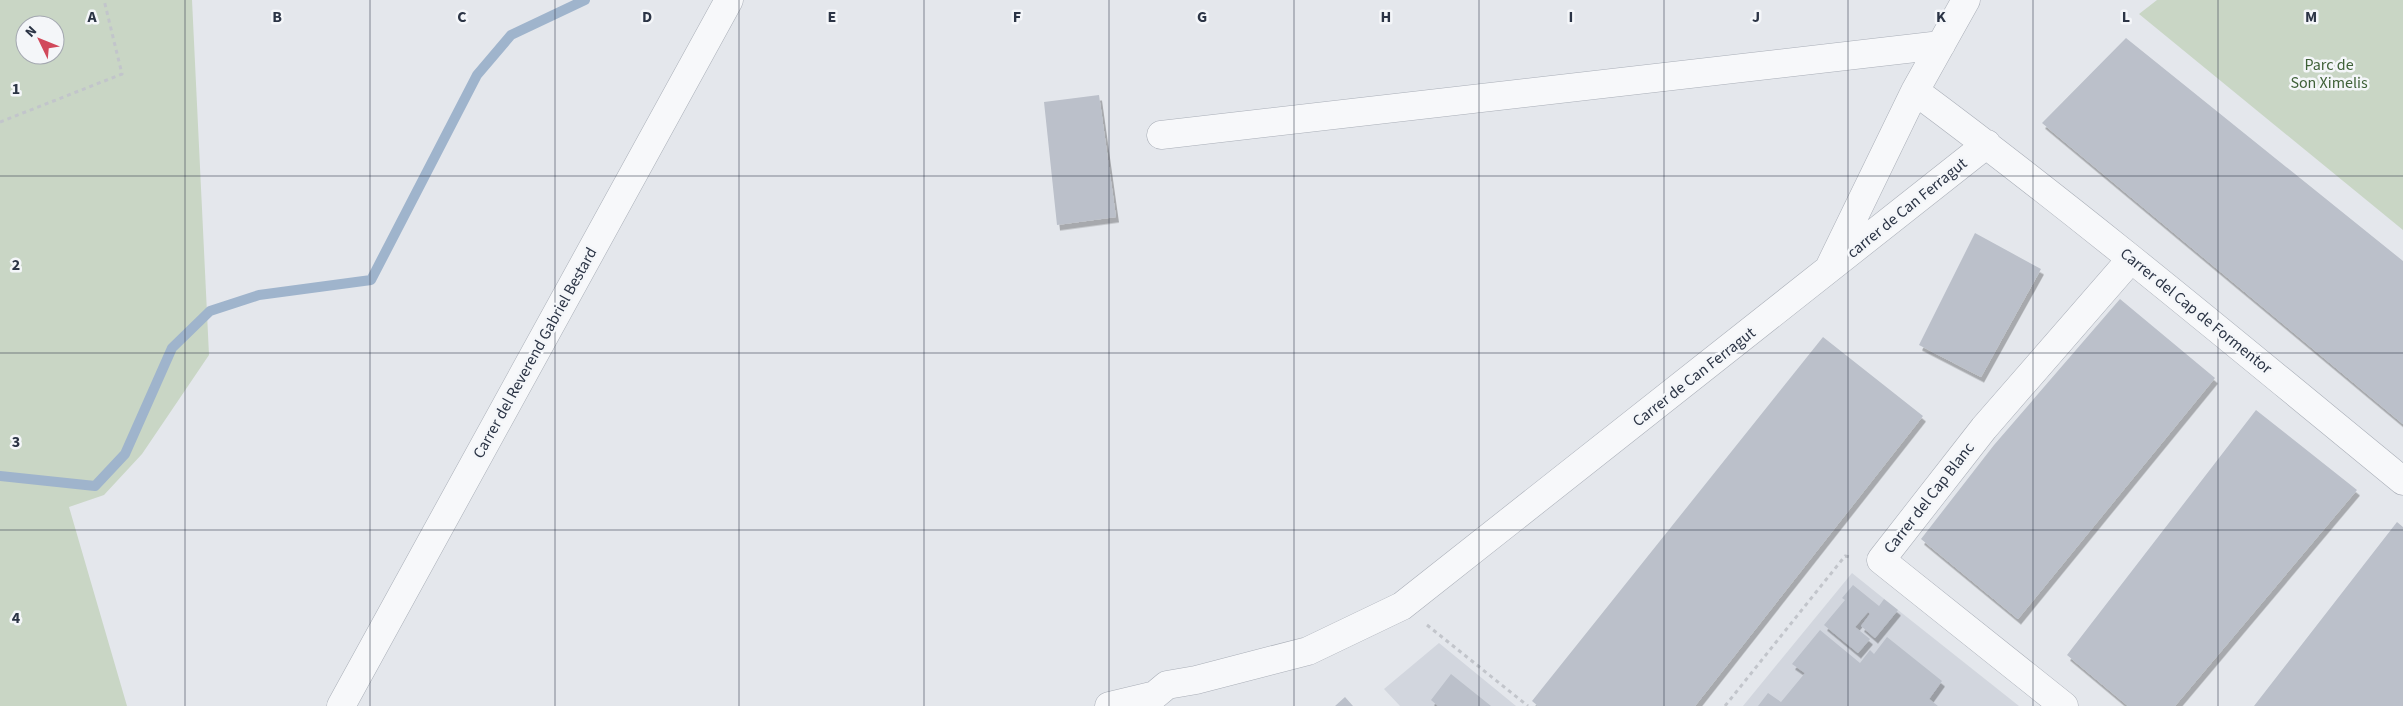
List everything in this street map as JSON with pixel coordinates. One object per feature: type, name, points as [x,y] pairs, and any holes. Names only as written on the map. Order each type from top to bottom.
[{"type":"street","name":"Carrer del Reverend Gabriel Bestard","points":[[341,706],[729,0]]},
{"type":"street","name":"Carrer de Can Ferragut","points":[[1155,701],[1167,685],[1196,680],[1308,651],[1402,606],[1828,272],[1915,91],[1966,0]]},
{"type":"street","points":[[1161,135],[1941,45]]},
{"type":"street","points":[[1915,91],[1987,144]]},
{"type":"street","name":"Carrer del Cap de Formentor","points":[[1987,144],[2403,481]]},
{"type":"street","name":"carrer de Can Ferragut","points":[[1828,272],[1987,144]]},
{"type":"street","name":"Carrer del Cap Blanc","points":[[2064,706],[1881,560],[1984,428],[2131,259]]},
{"type":"street","points":[[1109,706],[1155,701]]},
{"type":"path","points":[[0,122],[122,74],[104,0]]},
{"type":"path","points":[[1725,706],[1845,556],[1881,560]]},
{"type":"path","points":[[1402,606],[1528,706]]},
{"type":"shaded area","points":[[1852,573],[1898,610],[2019,706],[1743,706]]},
{"type":"shaded area","points":[[1439,643],[1516,706],[1400,706],[1384,689]]},
{"type":"green space","points":[[0,0],[192,0],[209,355],[142,454],[104,495],[69,507],[127,706],[0,706]]},
{"type":"green space","name":"Parc de Son Ximelis","points":[[2157,0],[2403,0],[2403,230],[2139,14]]},
{"type":"building","points":[[2126,38],[2403,261],[2403,424],[2042,123]]},
{"type":"building","points":[[1099,95],[1116,217],[1057,225],[1044,102]]},
{"type":"building","points":[[1975,233],[2041,269],[1981,377],[1919,345]]},
{"type":"building","points":[[2120,299],[2215,378],[2018,619],[1921,539],[1994,445]]},
{"type":"building","points":[[1823,337],[1923,416],[1695,706],[1538,706],[1532,701]]},
{"type":"building","points":[[2256,410],[2357,490],[2175,706],[2128,706],[2067,655]]},
{"type":"building","points":[[2397,522],[2403,527],[2403,706],[2254,706]]},
{"type":"building","points":[[1853,585],[1879,606],[1884,599],[1898,610],[1875,638],[1861,626],[1870,614],[1868,612],[1855,627],[1870,639],[1858,653],[1824,625],[1845,600],[1842,598]]},
{"type":"building","points":[[1820,630],[1860,663],[1870,650],[1874,654],[1887,637],[1942,681],[1929,699],[1938,706],[1758,706],[1768,693],[1781,702],[1805,673],[1792,664]]},
{"type":"building","points":[[1451,674],[1491,706],[1438,706],[1431,700]]},
{"type":"building","points":[[1345,697],[1353,706],[1335,706]]},
{"type":"waterway","points":[[0,476],[95,486],[125,454],[172,348],[210,311],[259,295],[371,280],[477,75],[511,35],[585,0]]}]
